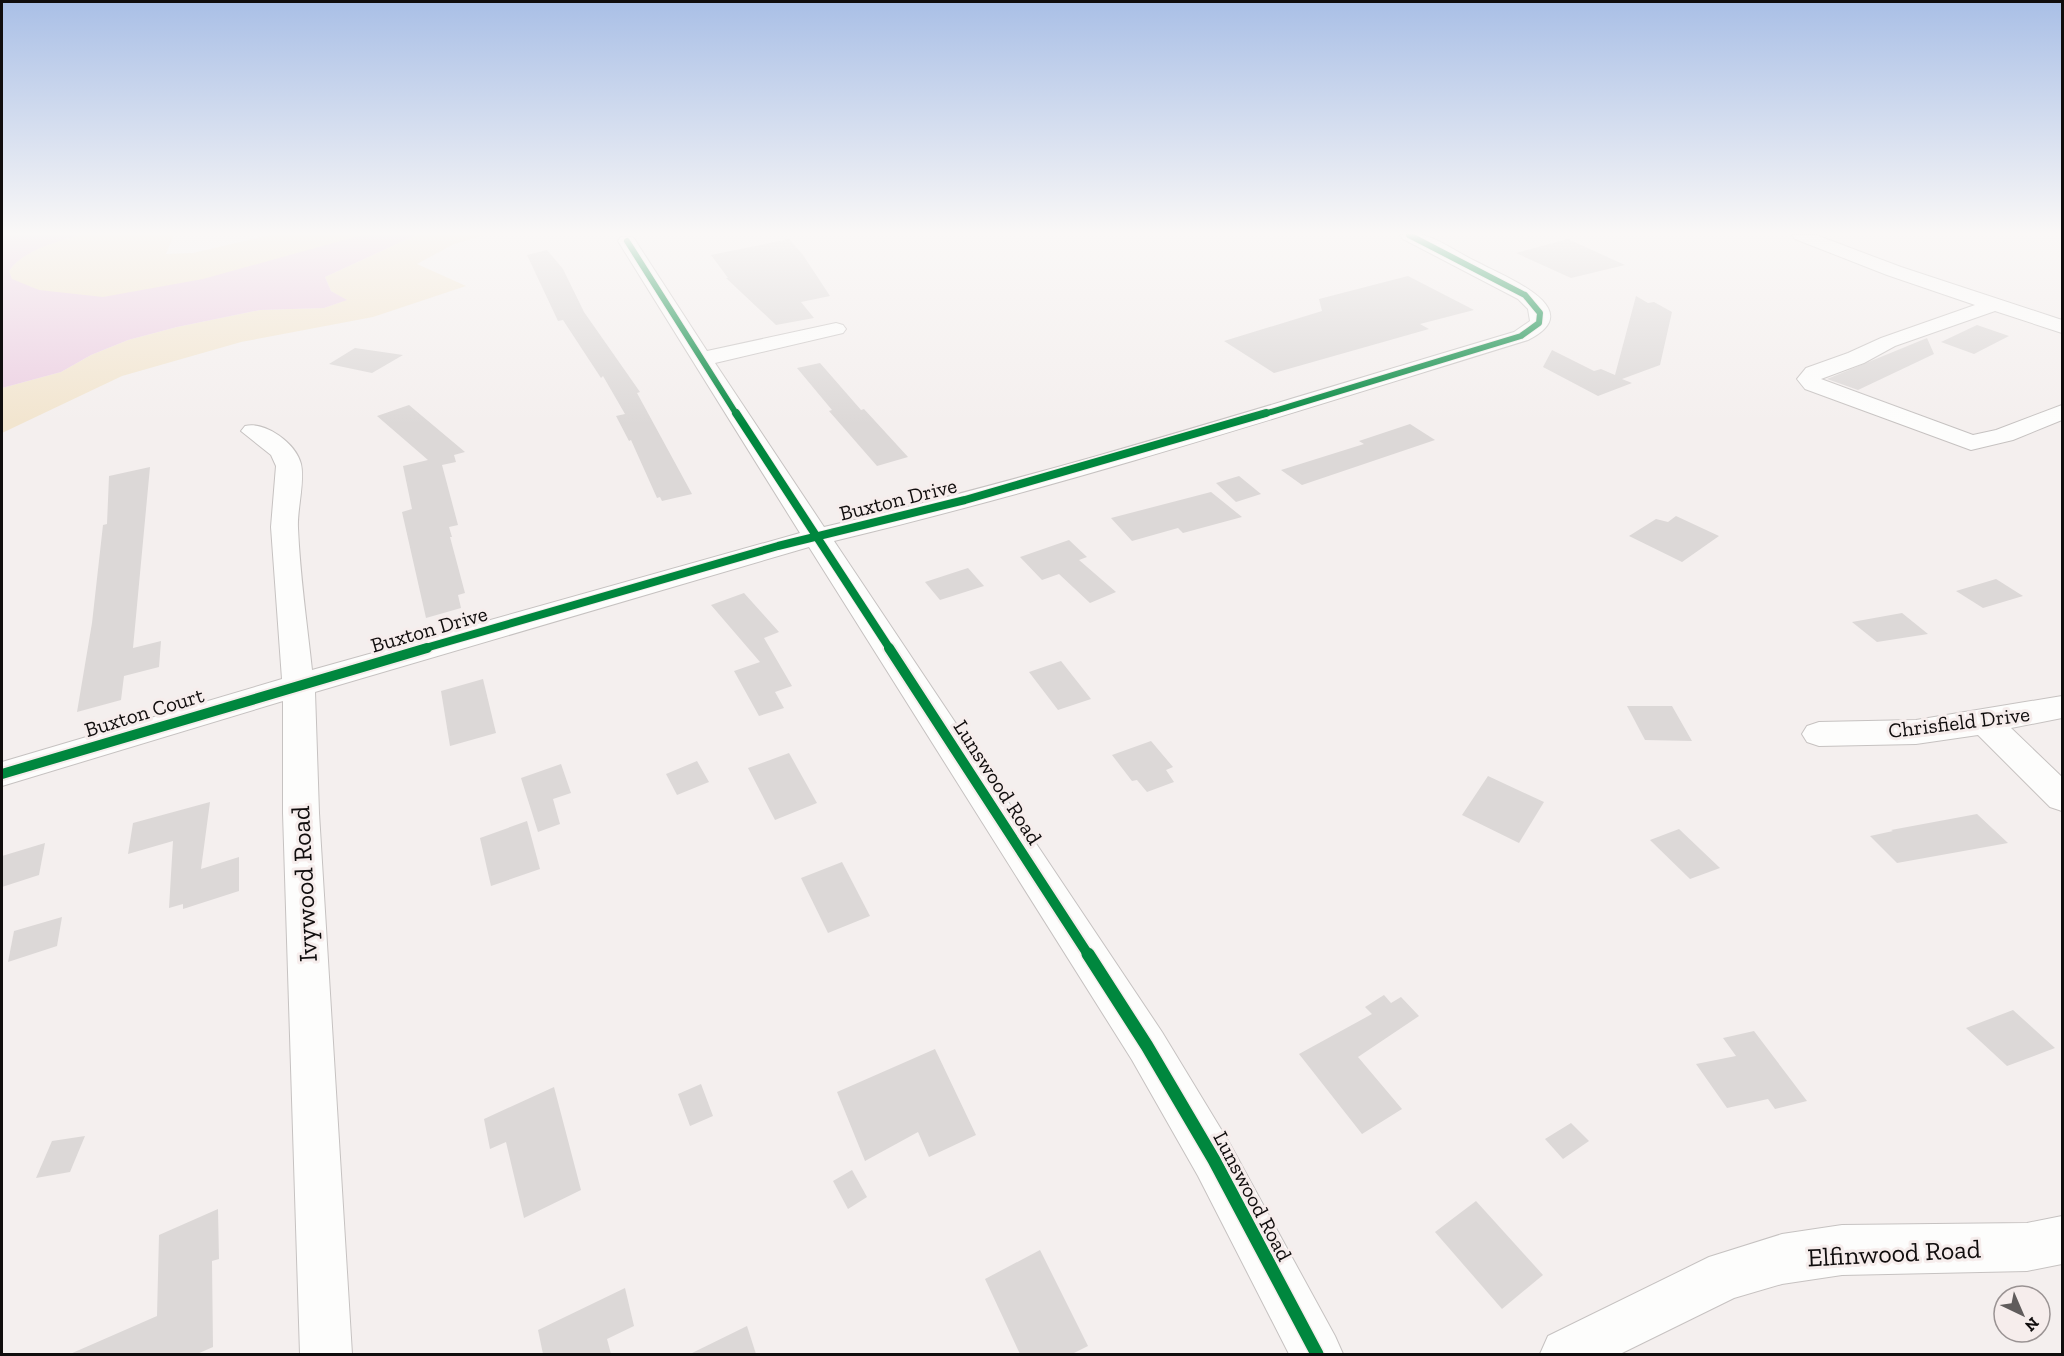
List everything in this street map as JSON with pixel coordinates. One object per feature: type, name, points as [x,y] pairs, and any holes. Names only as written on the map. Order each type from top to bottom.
[{"type":"street","name":"Lunswood Road","points":[[663,298],[1147,1046],[1214,1161],[1317,1354]]},
{"type":"street","name":"Buxton Drive","points":[[298,686],[734,558],[948,505],[1521,336],[1532,331],[1542,319],[1540,310],[1528,298]]},
{"type":"street","points":[[1976,298],[2062,327]]},
{"type":"street","points":[[1995,305],[1869,350],[1856,358],[1814,373],[1808,379],[1813,384],[1882,408],[1949,436],[1971,442],[2004,435],[2062,412]]},
{"type":"street","points":[[702,359],[836,329]]},
{"type":"street","name":"Ivywood Road","points":[[253,431],[275,444],[286,456],[289,466],[285,527],[298,686],[301,813],[326,1354]]},
{"type":"street","name":"Buxton Court","points":[[2,774],[298,686]]},
{"type":"street","name":"Chrisfield Drive","points":[[1819,734],[1916,732],[2062,707]]},
{"type":"street","points":[[1985,722],[2062,798]]},
{"type":"street","name":"Elfinwood Road","points":[[1566,1354],[1727,1275],[1782,1259],[1842,1250],[2027,1247],[2062,1240]]},
{"type":"shaded area","points":[[2,298],[347,300],[324,308],[260,310],[177,327],[128,340],[91,355],[61,372],[2,388]]},
{"type":"shaded area","points":[[343,298],[429,298],[373,317],[241,342],[122,376],[2,433],[2,388],[61,372],[91,355],[128,340],[177,327],[260,310],[324,308],[346,300]]},
{"type":"building","points":[[547,298],[577,298],[584,312],[640,392],[637,393],[692,494],[662,501],[660,497],[657,498],[631,440],[629,441],[616,416],[625,414],[603,376],[601,378],[563,320],[558,321]]},
{"type":"building","points":[[748,298],[819,298],[801,302],[814,318],[776,325]]},
{"type":"building","points":[[1451,298],[1474,310],[1420,324],[1429,329],[1274,373],[1224,341],[1322,311],[1319,299]]},
{"type":"building","points":[[1635,298],[1648,303],[1654,302],[1672,312],[1660,365],[1622,379],[1632,383],[1598,396],[1543,367],[1552,350],[1594,371],[1601,369],[1615,375]]},
{"type":"building","points":[[1977,325],[2009,336],[1974,354],[1941,342]]},
{"type":"building","points":[[1927,338],[1934,354],[1858,390],[1827,379]]},
{"type":"building","points":[[355,348],[403,355],[372,373],[329,364]]},
{"type":"building","points":[[820,363],[861,410],[864,409],[908,457],[877,466],[829,411],[832,410],[797,368]]},
{"type":"building","points":[[409,405],[465,452],[454,455],[456,462],[442,465],[458,525],[449,527],[452,537],[450,537],[465,593],[458,595],[461,608],[426,618],[402,512],[412,509],[403,466],[428,460],[377,416]]},
{"type":"building","points":[[1410,424],[1435,440],[1302,485],[1281,470],[1364,444],[1359,441]]},
{"type":"building","points":[[150,467],[133,648],[161,641],[159,667],[124,676],[121,700],[77,712],[92,623],[103,525],[107,524],[109,476]]},
{"type":"building","points":[[1239,476],[1261,494],[1236,502],[1216,483]]},
{"type":"building","points":[[1211,492],[1242,517],[1183,533],[1178,528],[1132,541],[1111,518]]},
{"type":"building","points":[[1676,516],[1719,536],[1682,562],[1629,536],[1656,519],[1668,522]]},
{"type":"building","points":[[1069,540],[1087,557],[1079,560],[1116,592],[1090,603],[1059,574],[1042,580],[1020,557]]},
{"type":"building","points":[[968,568],[984,586],[940,600],[925,582]]},
{"type":"building","points":[[1996,579],[2023,596],[1983,608],[1956,591]]},
{"type":"building","points":[[744,593],[779,632],[764,638],[792,686],[775,692],[784,708],[759,716],[734,671],[760,662],[711,605]]},
{"type":"building","points":[[1902,613],[1928,634],[1877,642],[1852,622]]},
{"type":"building","points":[[1061,661],[1091,699],[1058,710],[1029,672]]},
{"type":"building","points":[[483,679],[496,733],[450,746],[441,691]]},
{"type":"building","points":[[1627,706],[1672,706],[1692,741],[1645,740]]},
{"type":"building","points":[[1151,741],[1173,767],[1166,770],[1174,782],[1147,792],[1137,780],[1132,781],[1112,755]]},
{"type":"building","points":[[789,753],[817,803],[775,820],[748,768]]},
{"type":"building","points":[[697,761],[709,782],[677,795],[666,774]]},
{"type":"building","points":[[561,764],[571,793],[553,799],[560,824],[538,832],[521,778]]},
{"type":"building","points":[[1488,776],[1544,802],[1519,843],[1462,815]]},
{"type":"building","points":[[210,802],[201,869],[239,857],[239,891],[183,909],[183,904],[169,908],[173,841],[128,854],[133,823]]},
{"type":"building","points":[[1977,814],[2008,843],[1897,863],[1870,836],[1893,831],[1891,830]]},
{"type":"building","points":[[527,821],[540,869],[491,886],[480,838]]},
{"type":"building","points":[[1679,829],[1720,868],[1690,879],[1650,840]]},
{"type":"building","points":[[45,843],[39,875],[2,887],[2,856]]},
{"type":"building","points":[[842,862],[870,916],[828,933],[801,878]]},
{"type":"building","points":[[62,917],[57,946],[8,962],[14,931]]},
{"type":"building","points":[[1384,995],[1391,1003],[1401,997],[1419,1016],[1358,1057],[1402,1109],[1362,1134],[1299,1054],[1372,1014],[1365,1007]]},
{"type":"building","points":[[2013,1010],[2055,1048],[2007,1066],[1966,1028]]},
{"type":"building","points":[[1754,1031],[1807,1101],[1775,1109],[1768,1099],[1727,1108],[1696,1064],[1736,1056],[1723,1038]]},
{"type":"building","points":[[935,1049],[976,1135],[929,1157],[918,1132],[865,1161],[837,1092]]},
{"type":"building","points":[[701,1084],[713,1116],[690,1126],[678,1094]]},
{"type":"building","points":[[554,1087],[581,1190],[524,1218],[506,1142],[490,1149],[484,1119]]},
{"type":"building","points":[[1571,1123],[1589,1141],[1563,1159],[1545,1139]]},
{"type":"building","points":[[85,1136],[70,1172],[36,1178],[52,1141]]},
{"type":"building","points":[[852,1170],[867,1197],[848,1209],[833,1181]]},
{"type":"building","points":[[1476,1201],[1543,1275],[1502,1309],[1435,1232]]},
{"type":"building","points":[[218,1209],[219,1259],[212,1261],[213,1347],[197,1354],[70,1354],[157,1316],[159,1235]]},
{"type":"building","points":[[1040,1250],[1088,1346],[1072,1354],[1020,1354],[985,1279]]},
{"type":"building","points":[[625,1288],[634,1326],[607,1339],[611,1354],[543,1354],[538,1330]]},
{"type":"building","points":[[747,1326],[756,1354],[690,1354]]},
{"type":"cycle path","points":[[662,298],[1147,1046],[1214,1160],[1317,1354]]},
{"type":"cycle path","points":[[2,774],[138,732],[778,546],[965,500],[1151,448],[1521,336],[1536,327],[1541,318],[1537,307],[1529,298]]}]
